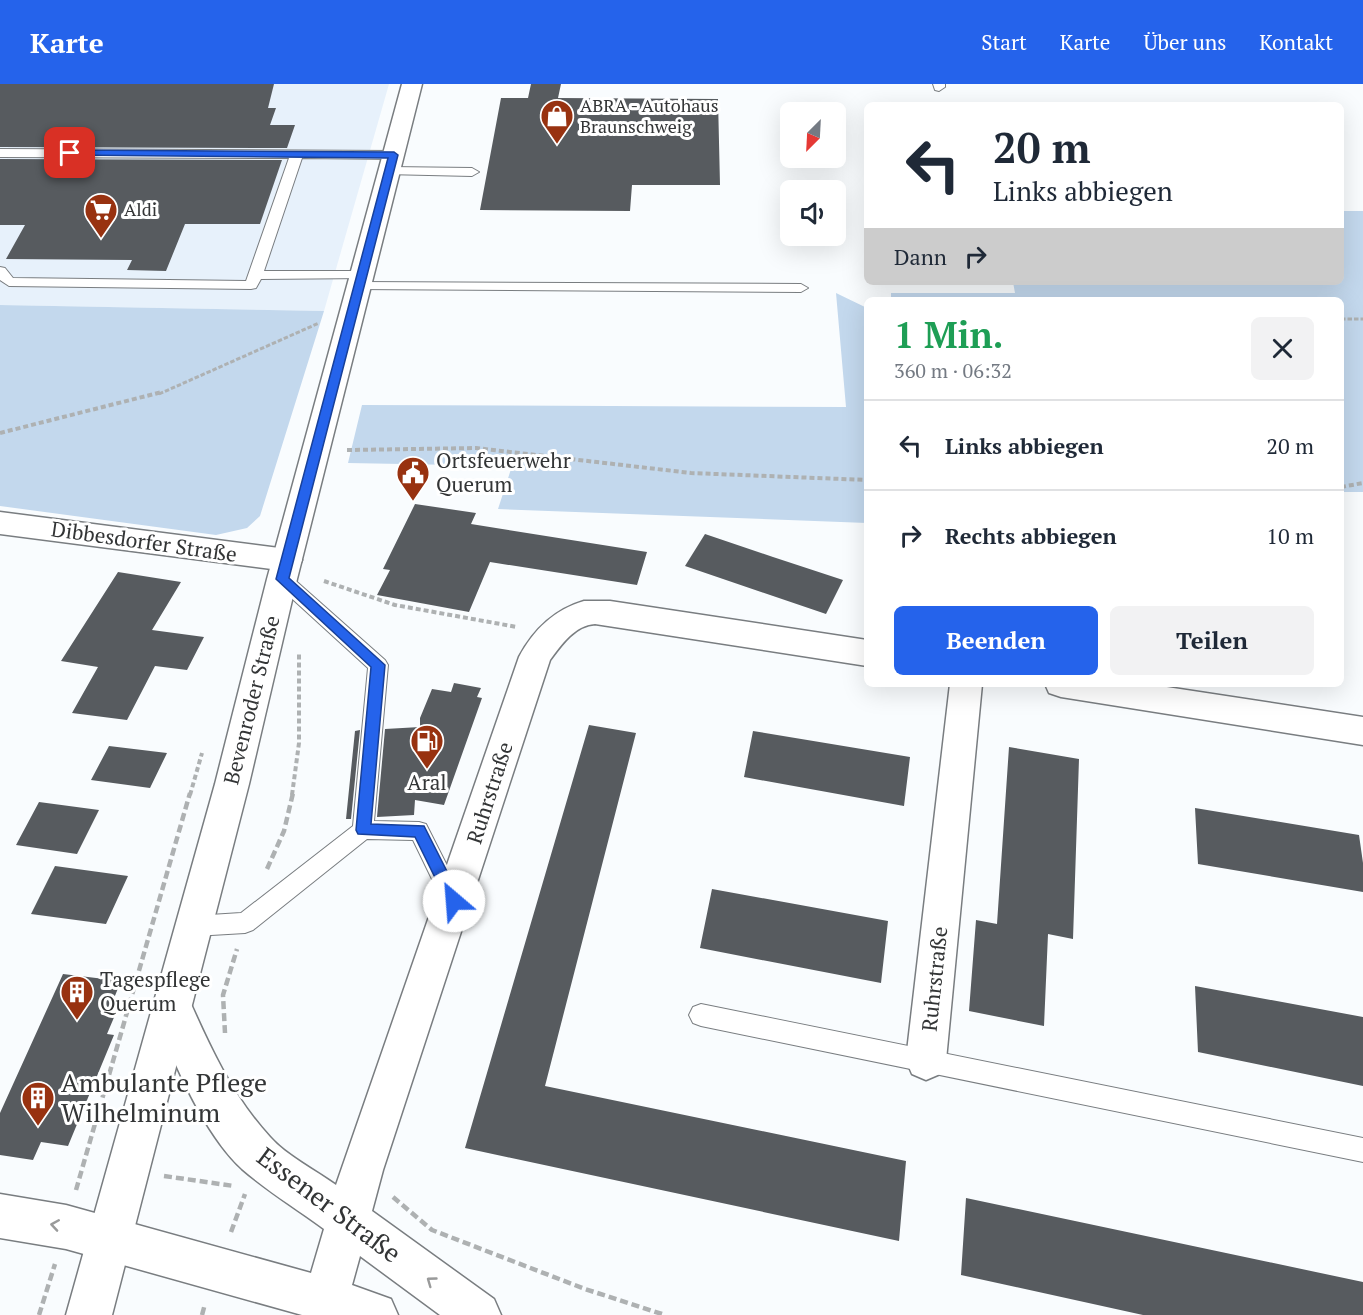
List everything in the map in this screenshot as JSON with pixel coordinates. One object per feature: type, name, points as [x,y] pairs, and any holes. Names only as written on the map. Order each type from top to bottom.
[{"type":"street","name":"Bevenroder Straße","points":[[89,1315],[194,926],[294,572],[316,450],[412,84]]},
{"type":"street","name":"Dibbesdorfer Straße","points":[[0,523],[294,572]]},
{"type":"street","name":"Ruhrstraße","points":[[326,1300],[362,1170],[535,657],[544,642],[560,627],[581,614],[610,613],[864,654]]},
{"type":"street","name":"Ruhrstraße","points":[[926,1060],[966,687]]},
{"type":"street","points":[[1080,687],[1363,731]]},
{"type":"street","name":"Essener Straße","points":[[173,1008],[187,1047],[227,1116],[256,1153],[478,1315]]},
{"type":"street","points":[[0,1216],[66,1227],[218,1271],[258,1279],[375,1315]]},
{"type":"lane","points":[[0,153],[297,154],[472,172]]},
{"type":"lane","points":[[0,271],[9,282],[251,285],[297,154]]},
{"type":"lane","points":[[255,275],[361,280],[801,288]]},
{"type":"lane","points":[[294,572],[306,599],[378,665],[363,830]]},
{"type":"lane","points":[[194,926],[245,923],[363,830],[419,831],[454,901]]},
{"type":"lane","points":[[701,1016],[1363,1150]]},
{"type":"path","points":[[0,433],[156,395],[305,327],[352,315]]},
{"type":"path","points":[[1344,319],[1363,319]]},
{"type":"path","points":[[316,450],[477,448],[691,473],[864,480]]},
{"type":"path","points":[[1344,486],[1363,483]]},
{"type":"path","points":[[225,1039],[223,995],[245,923],[284,831],[291,790],[301,722],[299,639],[306,599],[294,572]]},
{"type":"path","points":[[294,572],[395,605],[522,628]]},
{"type":"path","points":[[283,791],[291,790]]},
{"type":"path","points":[[202,1315],[247,1188],[256,1153]]},
{"type":"path","points":[[362,1170],[432,1230],[585,1289],[665,1315]]},
{"type":"shaded area","points":[[0,84],[389,84],[324,311],[0,305]]},
{"type":"shaded area","points":[[1344,211],[1363,211],[1363,492],[1344,492],[1344,297],[891,297],[891,293],[1015,293],[1014,285],[1344,285]]},
{"type":"shaded area","points":[[836,293],[864,307],[864,523],[498,509],[512,466],[348,463],[362,405],[846,407]]},
{"type":"shaded area","points":[[0,305],[324,311],[260,516],[247,528],[216,535],[0,506]]},
{"type":"building","points":[[0,84],[274,84],[268,108],[276,108],[270,125],[295,125],[287,148],[0,147]]},
{"type":"building","points":[[531,84],[561,84],[558,98],[718,99],[720,185],[632,185],[630,211],[480,210],[501,98],[528,98]]},
{"type":"building","points":[[0,159],[282,160],[260,224],[185,224],[166,271],[127,270],[132,260],[6,259],[25,225],[0,225]]},
{"type":"building","points":[[415,504],[476,513],[471,524],[647,552],[637,585],[490,562],[469,612],[377,595],[390,570],[383,569]]},
{"type":"building","points":[[705,534],[843,580],[826,614],[685,566]]},
{"type":"building","points":[[118,572],[181,582],[152,630],[204,637],[187,670],[155,666],[127,720],[72,713],[98,667],[61,661]]},
{"type":"building","points":[[454,683],[481,688],[477,697],[482,698],[444,805],[415,800],[414,815],[377,817],[385,729],[420,727],[420,718],[432,689],[451,692]]},
{"type":"building","points":[[589,725],[636,733],[545,1086],[906,1161],[899,1241],[465,1148]]},
{"type":"building","points":[[360,730],[351,819],[346,819],[355,731]]},
{"type":"building","points":[[753,731],[910,757],[904,806],[744,777]]},
{"type":"building","points":[[109,746],[167,753],[150,788],[91,780]]},
{"type":"building","points":[[1009,747],[1079,759],[1073,939],[1048,934],[1044,1026],[969,1011],[976,920],[997,924]]},
{"type":"building","points":[[39,802],[99,810],[77,854],[16,845]]},
{"type":"building","points":[[1195,808],[1359,835],[1363,863],[1363,892],[1198,864]]},
{"type":"building","points":[[55,866],[128,876],[106,924],[31,914]]},
{"type":"building","points":[[712,889],[888,921],[881,983],[700,948]]},
{"type":"building","points":[[63,974],[121,981],[110,1008],[118,1008],[107,1034],[114,1035],[68,1146],[41,1142],[33,1160],[0,1155],[0,1113]]},
{"type":"building","points":[[1195,986],[1363,1017],[1363,1086],[1198,1052]]},
{"type":"building","points":[[966,1198],[1363,1282],[1363,1315],[1143,1315],[961,1275]]},
{"type":"place","name":"ABRA - Autohaus Braunschweig","points":[[557,145]]},
{"type":"place","name":"Aldi","points":[[101,239]]},
{"type":"place","name":"Ortsfeuerwehr Querum","points":[[413,502]]},
{"type":"place","name":"Aral","points":[[427,770]]},
{"type":"place","name":"Tagespflege Querum","points":[[77,1021]]},
{"type":"place","name":"Ambulante Pflege Wilhelminum","points":[[38,1127]]},
{"type":"route","points":[[70,153],[394,155],[282,579],[378,665],[363,830],[419,831],[454,901]]}]
